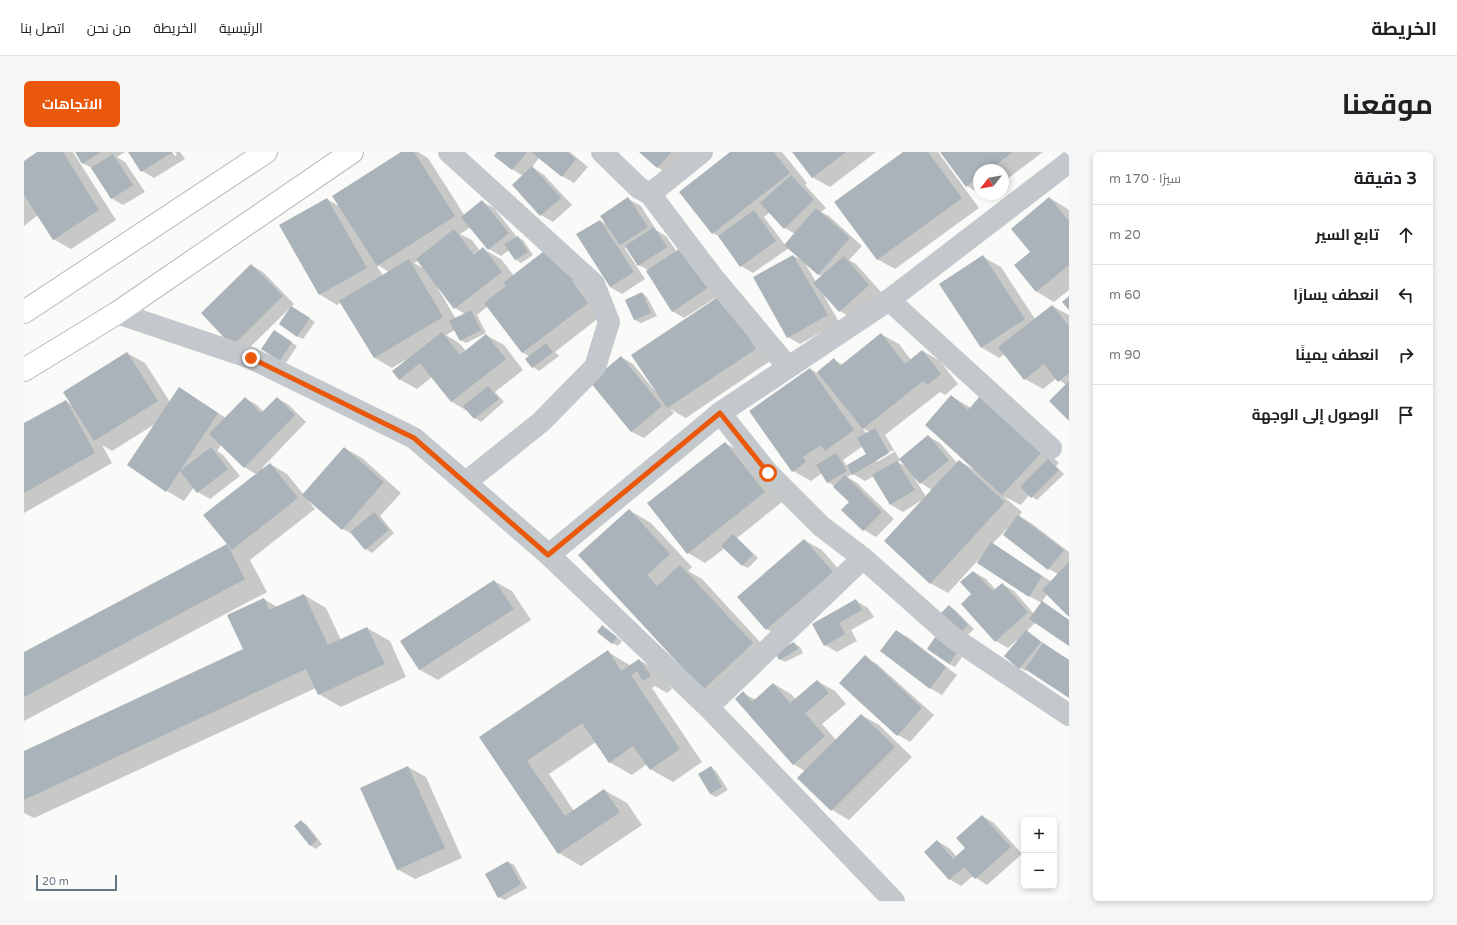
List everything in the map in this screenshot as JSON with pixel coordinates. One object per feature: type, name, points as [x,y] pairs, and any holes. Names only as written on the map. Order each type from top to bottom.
[{"type":"street","points":[[24,312],[266,152]]},
{"type":"street","points":[[24,370],[118,312],[352,152]]},
{"type":"street","points":[[448,152],[594,284],[609,322],[595,367],[541,422],[466,482]]},
{"type":"street","points":[[602,152],[639,188],[650,194],[712,276],[788,367]]},
{"type":"street","points":[[650,194],[702,152]]},
{"type":"street","points":[[548,555],[720,413],[889,300],[1069,162]]},
{"type":"street","points":[[889,300],[1051,448]]},
{"type":"street","points":[[118,312],[251,358],[414,438],[548,555],[708,707],[894,901]]},
{"type":"street","points":[[720,413],[768,473],[821,526],[863,558],[952,637],[1069,716]]},
{"type":"street","points":[[708,707],[863,558]]},
{"type":"building","points":[[37,152],[63,152],[99,210],[53,240],[24,195],[24,161]]},
{"type":"building","points":[[75,152],[101,152],[82,164]]},
{"type":"building","points":[[128,152],[173,152],[141,172]]},
{"type":"building","points":[[401,152],[414,152],[455,216],[377,266],[332,196]]},
{"type":"building","points":[[497,152],[527,152],[512,170],[494,156]]},
{"type":"building","points":[[531,152],[567,152],[576,159],[562,177]]},
{"type":"building","points":[[639,152],[672,152],[657,168]]},
{"type":"building","points":[[730,152],[774,152],[790,173],[712,234],[679,192]]},
{"type":"building","points":[[792,152],[846,152],[812,178]]},
{"type":"building","points":[[903,152],[928,152],[962,198],[877,260],[834,202]]},
{"type":"building","points":[[940,152],[1013,152],[997,164],[973,164],[973,182],[966,187]]},
{"type":"building","points":[[113,154],[133,185],[111,199],[91,168]]},
{"type":"building","points":[[532,166],[561,198],[540,216],[512,185]]},
{"type":"building","points":[[791,175],[814,200],[784,229],[760,203]]},
{"type":"building","points":[[628,197],[648,227],[620,245],[600,216]]},
{"type":"building","points":[[1049,197],[1069,221],[1069,265],[1036,292],[1014,265],[1030,252],[1011,229]]},
{"type":"building","points":[[327,198],[367,268],[319,295],[279,225]]},
{"type":"building","points":[[482,200],[509,233],[488,250],[461,217]]},
{"type":"building","points":[[816,208],[850,238],[818,275],[784,245]]},
{"type":"building","points":[[754,210],[776,241],[740,267],[718,236]]},
{"type":"building","points":[[600,220],[634,272],[610,287],[576,234]]},
{"type":"building","points":[[654,227],[667,247],[638,266],[625,246]]},
{"type":"building","points":[[454,229],[474,255],[483,247],[502,272],[454,309],[416,259]]},
{"type":"building","points":[[518,236],[528,252],[515,260],[504,244]]},
{"type":"building","points":[[682,247],[709,287],[672,312],[646,271]]},
{"type":"building","points":[[548,248],[575,279],[572,281],[588,303],[522,353],[484,303],[506,286],[503,283]]},
{"type":"building","points":[[793,255],[828,315],[787,338],[753,277]]},
{"type":"building","points":[[983,255],[1025,319],[981,348],[939,284]]},
{"type":"building","points":[[844,256],[869,285],[839,312],[813,283]]},
{"type":"building","points":[[409,259],[443,317],[374,358],[339,301]]},
{"type":"building","points":[[251,264],[283,296],[232,346],[201,313]]},
{"type":"building","points":[[642,292],[651,313],[634,320],[625,300]]},
{"type":"building","points":[[721,295],[756,349],[667,408],[631,355]]},
{"type":"building","points":[[1069,296],[1069,310],[1062,302]]},
{"type":"building","points":[[1052,305],[1069,326],[1069,373],[1058,382],[1044,364],[1024,380],[998,347]]},
{"type":"building","points":[[291,306],[310,318],[297,337],[279,324]]},
{"type":"building","points":[[471,310],[481,330],[460,341],[449,321]]},
{"type":"building","points":[[274,330],[292,342],[280,361],[261,349]]},
{"type":"building","points":[[442,332],[460,355],[486,334],[506,359],[451,402],[420,363],[399,380],[392,371]]},
{"type":"building","points":[[881,333],[905,364],[922,350],[941,374],[927,385],[923,381],[863,429],[817,372],[834,358],[840,366]]},
{"type":"building","points":[[546,343],[553,352],[532,368],[525,359]]},
{"type":"building","points":[[127,352],[158,401],[94,441],[63,392]]},
{"type":"building","points":[[621,356],[662,406],[631,432],[590,382]]},
{"type":"building","points":[[810,368],[854,430],[825,451],[821,445],[803,457],[806,462],[792,472],[749,411]]},
{"type":"building","points":[[1069,381],[1069,421],[1049,401]]},
{"type":"building","points":[[488,386],[499,399],[474,419],[463,406]]},
{"type":"building","points":[[179,387],[218,413],[166,492],[127,465]]},
{"type":"building","points":[[951,395],[968,410],[980,396],[1042,452],[1002,495],[925,425]]},
{"type":"building","points":[[245,397],[261,413],[277,397],[295,415],[244,468],[209,434]]},
{"type":"building","points":[[66,400],[95,453],[24,493],[24,423]]},
{"type":"building","points":[[875,428],[889,453],[852,475],[847,465],[866,454],[857,438]]},
{"type":"building","points":[[928,435],[949,460],[920,484],[899,459]]},
{"type":"building","points":[[725,442],[765,492],[687,554],[647,503]]},
{"type":"building","points":[[211,447],[228,469],[197,493],[180,471]]},
{"type":"building","points":[[344,447],[384,482],[342,530],[302,495]]},
{"type":"building","points":[[836,453],[847,471],[827,483],[816,465]]},
{"type":"building","points":[[1048,459],[1059,470],[1031,498],[1020,487]]},
{"type":"building","points":[[959,460],[1005,502],[930,584],[884,541]]},
{"type":"building","points":[[897,461],[915,490],[890,505],[872,475]]},
{"type":"building","points":[[270,463],[298,498],[232,550],[203,515]]},
{"type":"building","points":[[845,475],[882,512],[863,531],[841,510],[849,502],[833,487]]},
{"type":"building","points":[[629,509],[670,554],[647,575],[657,586],[680,565],[753,643],[703,690],[578,555]]},
{"type":"building","points":[[374,512],[389,530],[365,550],[350,532]]},
{"type":"building","points":[[1018,515],[1064,550],[1048,570],[1003,535]]},
{"type":"building","points":[[733,534],[753,554],[742,566],[721,546]]},
{"type":"building","points":[[804,539],[833,572],[766,630],[737,597]]},
{"type":"building","points":[[991,542],[1042,576],[1029,597],[977,563]]},
{"type":"building","points":[[227,544],[245,579],[24,697],[24,652]]},
{"type":"building","points":[[1069,562],[1069,617],[1042,590]]},
{"type":"building","points":[[973,571],[993,591],[1002,583],[1028,612],[995,642],[961,604],[971,594],[960,582]]},
{"type":"building","points":[[494,580],[514,609],[419,670],[400,641]]},
{"type":"building","points":[[304,594],[328,645],[367,627],[385,664],[318,695],[306,669],[24,800],[24,751],[243,649],[227,615],[264,598],[269,610]]},
{"type":"building","points":[[856,599],[862,610],[839,623],[845,634],[824,646],[812,624]]},
{"type":"building","points":[[1042,601],[1069,620],[1069,646],[1029,619]]},
{"type":"building","points":[[949,605],[968,625],[958,635],[939,615]]},
{"type":"building","points":[[602,625],[617,637],[612,644],[597,632]]},
{"type":"building","points":[[896,630],[946,667],[930,689],[880,651]]},
{"type":"building","points":[[1026,630],[1041,642],[1019,669],[1004,656]]},
{"type":"building","points":[[935,637],[957,653],[949,664],[927,649]]},
{"type":"building","points":[[794,642],[798,649],[779,660],[775,652]]},
{"type":"building","points":[[1043,643],[1069,660],[1069,698],[1025,669]]},
{"type":"building","points":[[608,650],[621,671],[639,659],[651,676],[643,681],[637,671],[631,675],[680,749],[650,770],[633,746],[609,763],[582,723],[527,761],[565,816],[604,789],[620,812],[558,854],[479,737]]},
{"type":"building","points":[[865,655],[922,708],[897,736],[839,683]]},
{"type":"building","points":[[817,680],[829,693],[805,713],[825,736],[793,765],[735,699],[743,691],[752,702],[773,683],[790,703]]},
{"type":"building","points":[[861,714],[895,747],[831,811],[797,778]]},
{"type":"building","points":[[408,766],[445,848],[397,870],[360,788]]},
{"type":"building","points":[[711,766],[722,787],[710,794],[698,774]]},
{"type":"building","points":[[982,815],[1011,847],[975,879],[964,867],[949,880],[924,852],[937,840],[953,859],[965,848],[956,838]]},
{"type":"building","points":[[301,820],[317,840],[310,846],[294,826]]},
{"type":"building","points":[[508,861],[521,884],[498,898],[485,874]]},
{"type":"route","points":[[251,358],[414,438],[548,555],[720,413],[768,473]]}]
